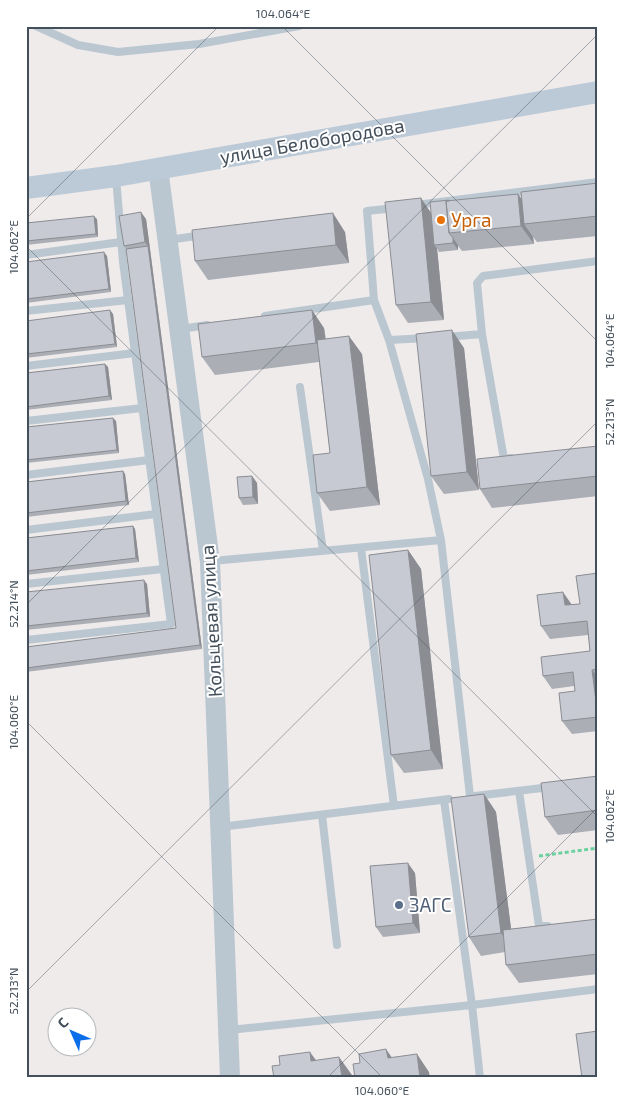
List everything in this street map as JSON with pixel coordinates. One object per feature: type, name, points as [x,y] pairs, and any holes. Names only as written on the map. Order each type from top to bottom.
[{"type":"main road","name":"улица Белобородова","points":[[26,188],[116,176],[598,92]]},
{"type":"street","name":"Кольцевая улица","points":[[158,168],[210,562],[230,1078]]},
{"type":"lane","points":[[36,26],[78,45],[118,52],[199,44],[299,26]]},
{"type":"lane","points":[[26,640],[171,624],[128,300],[116,176]]},
{"type":"lane","points":[[470,796],[441,540],[428,479],[389,340],[374,300],[367,211],[598,182]]},
{"type":"lane","points":[[168,240],[207,234]]},
{"type":"lane","points":[[26,254],[121,242]]},
{"type":"lane","points":[[523,457],[504,459],[482,334],[477,283],[483,276],[598,261]]},
{"type":"lane","points":[[26,311],[128,300]]},
{"type":"lane","points":[[257,317],[374,300]]},
{"type":"lane","points":[[179,329],[218,323]]},
{"type":"lane","points":[[389,340],[482,334]]},
{"type":"lane","points":[[26,366],[135,353]]},
{"type":"lane","points":[[300,387],[323,551]]},
{"type":"lane","points":[[26,421],[142,408]]},
{"type":"lane","points":[[26,475],[149,460]]},
{"type":"lane","points":[[26,530],[156,514]]},
{"type":"lane","points":[[210,562],[441,540]]},
{"type":"lane","points":[[361,548],[394,806]]},
{"type":"lane","points":[[26,584],[164,569]]},
{"type":"lane","points":[[220,826],[558,786]]},
{"type":"lane","points":[[519,790],[540,926],[559,925]]},
{"type":"lane","points":[[444,800],[480,1078]]},
{"type":"lane","points":[[322,815],[337,945]]},
{"type":"lane","points":[[228,1030],[472,1005],[598,989]]},
{"type":"path","points":[[529,857],[598,848]]},
{"type":"building","points":[[598,183],[598,216],[524,224],[521,192]]},
{"type":"building","points":[[518,194],[521,226],[449,233],[446,201]]},
{"type":"building","points":[[421,198],[431,302],[396,305],[385,202]]},
{"type":"building","points":[[449,200],[446,201],[449,233],[453,238],[453,243],[434,245],[430,202]]},
{"type":"building","points":[[141,212],[145,242],[124,246],[119,216]]},
{"type":"building","points":[[333,213],[336,245],[195,261],[192,230]]},
{"type":"building","points":[[94,216],[96,234],[26,241],[26,223]]},
{"type":"building","points":[[148,246],[200,645],[26,668],[26,647],[176,628],[126,249]]},
{"type":"building","points":[[104,252],[109,289],[26,299],[26,262]]},
{"type":"building","points":[[110,310],[115,344],[26,354],[26,321]]},
{"type":"building","points":[[312,310],[316,343],[202,357],[198,324]]},
{"type":"building","points":[[452,330],[467,472],[431,476],[416,334]]},
{"type":"building","points":[[349,336],[367,487],[317,493],[313,455],[330,453],[317,340]]},
{"type":"building","points":[[105,364],[109,396],[26,407],[26,373]]},
{"type":"building","points":[[113,418],[117,450],[26,460],[26,427]]},
{"type":"building","points":[[598,446],[598,476],[480,489],[477,459]]},
{"type":"building","points":[[123,471],[126,501],[26,513],[26,482]]},
{"type":"building","points":[[252,476],[253,497],[239,498],[237,477]]},
{"type":"building","points":[[133,526],[136,558],[26,571],[26,538]]},
{"type":"building","points":[[408,550],[431,750],[391,755],[369,555]]},
{"type":"building","points":[[598,573],[598,669],[592,670],[598,717],[562,721],[559,693],[575,691],[573,672],[543,676],[541,657],[590,651],[587,621],[541,626],[537,595],[563,592],[565,605],[580,604],[576,576]]},
{"type":"building","points":[[144,580],[147,613],[26,626],[26,592]]},
{"type":"building","points":[[598,776],[598,810],[545,817],[541,783]]},
{"type":"building","points":[[484,794],[501,933],[469,937],[451,798]]},
{"type":"building","name":"ЗАГС","points":[[408,863],[413,923],[376,927],[370,866]]},
{"type":"building","points":[[598,919],[598,954],[506,965],[503,930]]},
{"type":"building","points":[[598,1031],[598,1078],[582,1078],[576,1034]]},
{"type":"building","points":[[386,1049],[388,1058],[417,1054],[420,1078],[355,1078],[353,1064],[360,1063],[359,1054]]},
{"type":"building","points":[[310,1052],[311,1061],[339,1057],[342,1078],[274,1078],[272,1066],[280,1065],[279,1056]]},
{"type":"place","name":"Урга","points":[[441,220]]},
{"type":"place","name":"ЗАГС","points":[[399,905]]}]
